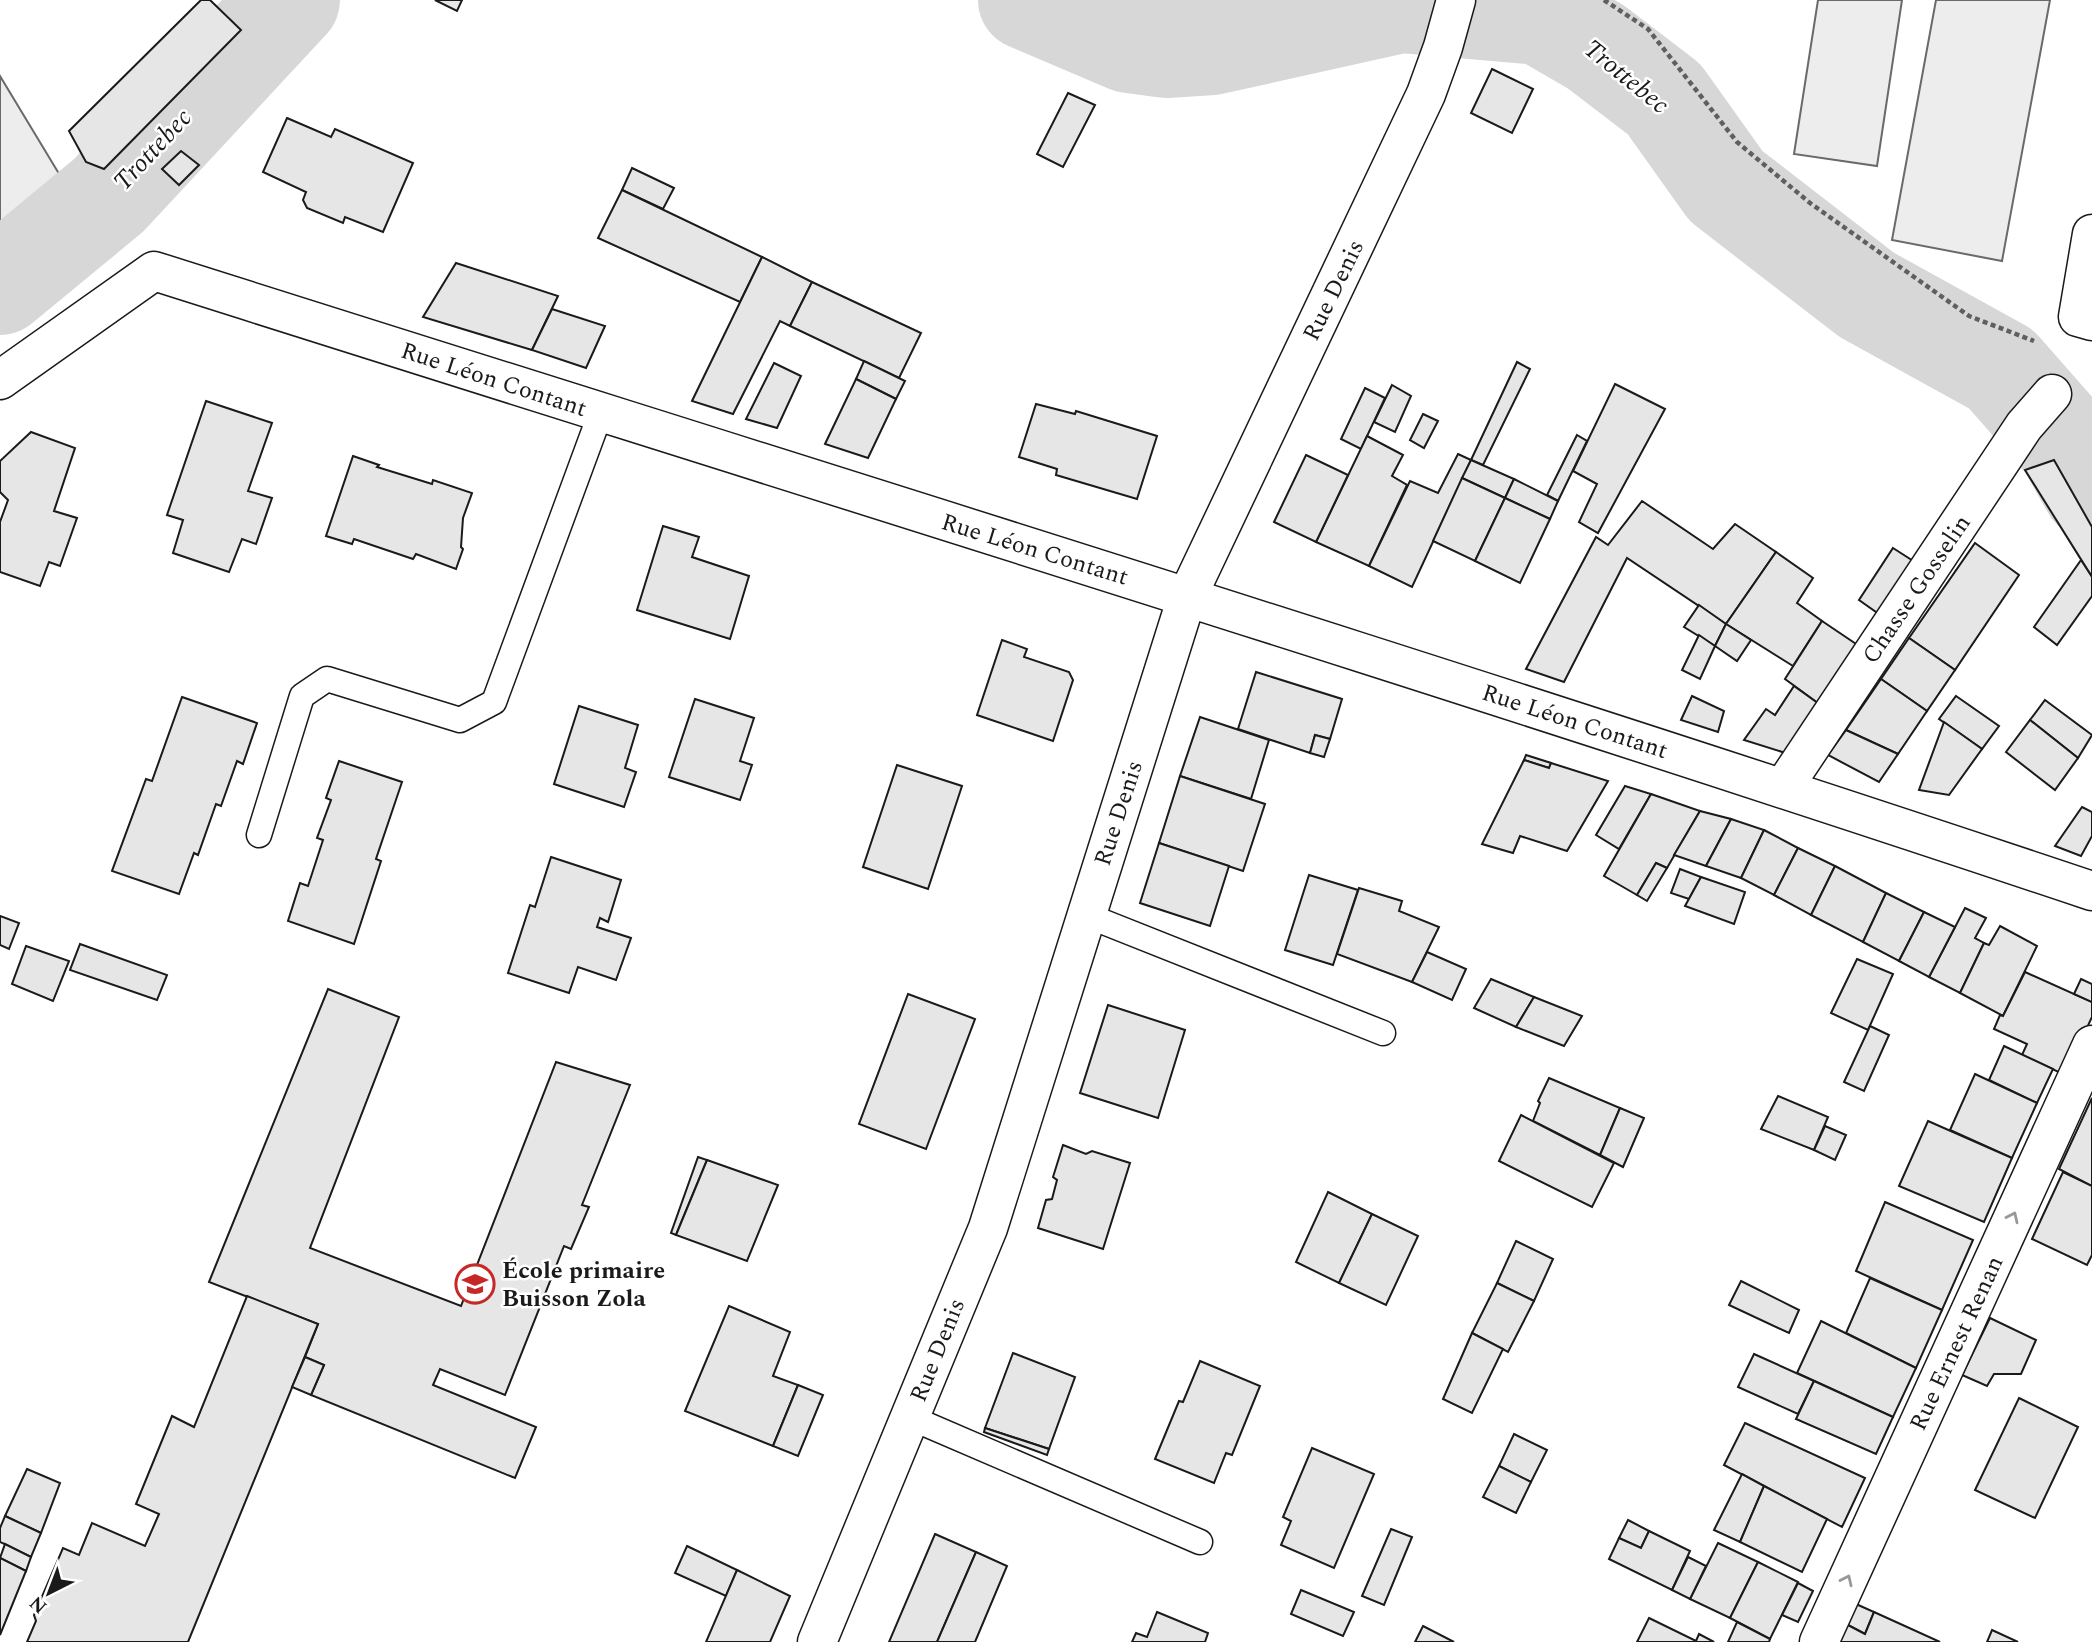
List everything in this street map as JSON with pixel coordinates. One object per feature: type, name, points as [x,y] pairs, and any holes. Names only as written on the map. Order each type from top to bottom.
[{"type":"street","name":"Rue Denis","points":[[817,1642],[988,1228],[1187,597],[1426,94],[1456,0]]},
{"type":"street","points":[[2085,319],[2092,234]]},
{"type":"street","name":"Rue Léon Contant","points":[[0,380],[155,271],[1187,597],[1783,788],[2092,891]]},
{"type":"street","name":"Chasse Gosselin","points":[[1783,788],[2024,426],[2052,394]]},
{"type":"street","name":"Rue Ernest Renan","points":[[1819,1642],[2092,1045]]},
{"type":"lane","points":[[259,835],[302,696],[327,679],[460,720],[494,702],[601,412]]},
{"type":"lane","points":[[1086,915],[1383,1033]]},
{"type":"lane","points":[[909,1417],[1200,1542]]},
{"type":"path","points":[[1604,0],[1648,29],[1737,142],[1810,203],[1969,316],[2043,345]]},
{"type":"shaded area","points":[[1818,0],[1902,0],[1877,166],[1794,154]]},
{"type":"shaded area","points":[[1936,0],[2050,0],[2002,261],[1892,240]]},
{"type":"shaded area","points":[[0,76],[67,187],[0,240]]},
{"type":"building","points":[[201,0],[210,0],[241,30],[104,169],[86,162],[69,131]]},
{"type":"building","points":[[435,0],[462,0],[457,11]]},
{"type":"building","points":[[1492,69],[1533,89],[1512,133],[1471,113]]},
{"type":"building","points":[[1068,93],[1095,105],[1063,167],[1037,154]]},
{"type":"building","points":[[287,118],[331,137],[335,129],[413,163],[383,232],[345,217],[343,223],[307,208],[303,200],[306,192],[263,172]]},
{"type":"building","points":[[181,151],[199,165],[179,185],[162,169]]},
{"type":"building","points":[[632,168],[674,188],[663,209],[622,190]]},
{"type":"building","points":[[622,190],[762,257],[740,302],[598,238]]},
{"type":"building","points":[[762,257],[812,282],[790,326],[780,321],[733,414],[692,401]]},
{"type":"building","points":[[456,263],[558,296],[532,350],[423,317]]},
{"type":"building","points":[[812,282],[921,333],[899,378],[790,326]]},
{"type":"building","points":[[552,309],[605,326],[586,368],[532,350]]},
{"type":"building","points":[[864,361],[905,381],[896,399],[856,379]]},
{"type":"building","points":[[1517,362],[1530,369],[1483,465],[1471,460]]},
{"type":"building","points":[[774,363],[801,376],[777,428],[746,419]]},
{"type":"building","points":[[856,379],[896,399],[868,458],[825,444]]},
{"type":"building","points":[[1615,384],[1665,409],[1598,533],[1579,522],[1597,484],[1573,471]]},
{"type":"building","points":[[1392,385],[1411,396],[1395,432],[1374,422]]},
{"type":"building","points":[[1365,388],[1385,398],[1361,449],[1341,439]]},
{"type":"building","points":[[206,401],[272,423],[248,491],[272,498],[256,544],[242,539],[229,572],[173,553],[183,520],[167,515]]},
{"type":"building","points":[[1036,404],[1075,414],[1076,411],[1157,436],[1137,499],[1056,475],[1057,469],[1019,457]]},
{"type":"building","points":[[1423,414],[1438,421],[1424,448],[1410,440]]},
{"type":"building","points":[[31,432],[75,448],[54,511],[77,518],[60,566],[49,562],[40,586],[0,572],[0,522],[8,500],[0,492],[0,461]]},
{"type":"building","points":[[1577,435],[1587,441],[1558,501],[1547,495]]},
{"type":"building","points":[[1367,436],[1403,455],[1392,476],[1407,485],[1369,566],[1316,542]]},
{"type":"building","points":[[1458,454],[1471,460],[1412,587],[1369,566],[1410,481],[1438,493]]},
{"type":"building","points":[[1306,455],[1348,475],[1316,542],[1274,522]]},
{"type":"building","points":[[353,456],[379,465],[377,467],[432,484],[433,480],[472,493],[463,518],[463,549],[456,569],[416,554],[413,559],[354,539],[352,544],[326,536]]},
{"type":"building","points":[[1471,460],[1514,479],[1505,498],[1462,478]]},
{"type":"building","points":[[2054,460],[2092,527],[2092,577],[2025,470]]},
{"type":"building","points":[[1462,478],[1505,498],[1475,561],[1433,541]]},
{"type":"building","points":[[1514,479],[1558,501],[1550,519],[1505,498]]},
{"type":"building","points":[[1505,498],[1550,519],[1520,583],[1475,561]]},
{"type":"building","points":[[1642,501],[1713,549],[1735,524],[1776,552],[1726,624],[1627,558],[1564,682],[1526,669],[1596,537],[1608,545]]},
{"type":"building","points":[[663,526],[699,537],[692,557],[749,576],[730,639],[637,610]]},
{"type":"building","points":[[1975,543],[2019,575],[1955,670],[1909,638]]},
{"type":"building","points":[[1893,548],[1921,566],[1886,619],[1859,600]]},
{"type":"building","points":[[1776,552],[1813,578],[1797,603],[1822,621],[1793,666],[1726,624]]},
{"type":"building","points":[[2081,560],[2092,577],[2092,596],[2057,645],[2034,627]]},
{"type":"building","points":[[1699,605],[1726,624],[1715,646],[1684,627]]},
{"type":"building","points":[[1822,621],[1865,650],[1826,709],[1785,679]]},
{"type":"building","points":[[1726,624],[1751,640],[1737,661],[1715,646]]},
{"type":"building","points":[[1699,635],[1715,646],[1700,679],[1682,670]]},
{"type":"building","points":[[1909,638],[1955,670],[1927,711],[1881,679]]},
{"type":"building","points":[[1002,640],[1027,649],[1024,657],[1069,672],[1073,680],[1053,741],[977,715]]},
{"type":"building","points":[[1256,672],[1342,699],[1330,739],[1315,735],[1310,753],[1238,729]]},
{"type":"building","points":[[1881,679],[1927,711],[1898,754],[1846,730]]},
{"type":"building","points":[[1794,686],[1826,709],[1795,756],[1744,740],[1766,709],[1775,715]]},
{"type":"building","points":[[1692,696],[1724,711],[1718,732],[1681,720]]},
{"type":"building","points":[[1956,696],[1999,726],[1982,749],[1939,719]]},
{"type":"building","points":[[182,697],[257,723],[243,764],[237,761],[221,806],[216,804],[198,855],[194,853],[179,894],[112,871],[146,779],[152,781]]},
{"type":"building","points":[[695,699],[754,718],[740,761],[752,765],[740,800],[669,777]]},
{"type":"building","points":[[2045,700],[2092,735],[2078,758],[2030,720]]},
{"type":"building","points":[[579,706],[638,725],[625,768],[636,772],[624,807],[554,784]]},
{"type":"building","points":[[1200,717],[1269,740],[1251,799],[1180,776]]},
{"type":"building","points":[[2030,720],[2078,758],[2055,790],[2006,752]]},
{"type":"building","points":[[1944,722],[1982,749],[1949,795],[1919,790]]},
{"type":"building","points":[[1846,730],[1898,754],[1879,782],[1828,755]]},
{"type":"building","points":[[1315,735],[1330,739],[1324,757],[1310,753]]},
{"type":"building","points":[[1526,755],[1551,763],[1549,768],[1524,760]]},
{"type":"building","points":[[1524,760],[1549,768],[1551,763],[1608,781],[1567,851],[1520,836],[1513,853],[1482,844]]},
{"type":"building","points":[[339,761],[402,782],[376,859],[381,861],[354,944],[288,921],[300,883],[308,886],[323,840],[317,838],[331,800],[326,798]]},
{"type":"building","points":[[897,765],[962,786],[928,889],[863,867]]},
{"type":"building","points":[[1180,776],[1265,804],[1243,871],[1159,843]]},
{"type":"building","points":[[1625,786],[1651,794],[1619,849],[1596,835]]},
{"type":"building","points":[[1651,794],[1700,811],[1667,868],[1656,863],[1637,895],[1604,876]]},
{"type":"building","points":[[2082,807],[2092,812],[2092,836],[2081,856],[2055,846]]},
{"type":"building","points":[[1700,811],[1731,819],[1706,866],[1674,855]]},
{"type":"building","points":[[1731,819],[1764,830],[1741,878],[1706,866]]},
{"type":"building","points":[[1764,830],[1798,848],[1774,895],[1741,878]]},
{"type":"building","points":[[1159,843],[1229,866],[1210,926],[1140,903]]},
{"type":"building","points":[[1798,848],[1835,866],[1811,915],[1774,895]]},
{"type":"building","points":[[551,857],[621,880],[608,922],[600,918],[597,927],[631,938],[616,980],[578,967],[569,993],[508,973],[530,905],[535,907]]},
{"type":"building","points":[[1656,863],[1667,868],[1647,901],[1637,895]]},
{"type":"building","points":[[1835,866],[1886,893],[1863,942],[1811,915]]},
{"type":"building","points":[[1680,869],[1701,877],[1689,899],[1671,893]]},
{"type":"building","points":[[1309,875],[1358,890],[1333,965],[1285,950]]},
{"type":"building","points":[[1701,877],[1745,892],[1734,924],[1685,906]]},
{"type":"building","points":[[1359,888],[1402,901],[1399,911],[1439,927],[1412,982],[1337,954]]},
{"type":"building","points":[[1886,893],[1924,912],[1899,961],[1863,942]]},
{"type":"building","points":[[1965,908],[1986,918],[1975,938],[1984,943],[1960,993],[1929,977]]},
{"type":"building","points":[[1924,912],[1955,927],[1929,977],[1899,961]]},
{"type":"building","points":[[0,916],[19,923],[9,949],[0,945]]},
{"type":"building","points":[[2000,926],[2037,946],[2003,1016],[1960,993],[1984,943],[1989,945]]},
{"type":"building","points":[[80,944],[167,975],[157,1000],[70,970]]},
{"type":"building","points":[[26,946],[69,961],[53,1001],[12,984]]},
{"type":"building","points":[[1427,952],[1466,969],[1452,1000],[1412,982]]},
{"type":"building","points":[[1857,959],[1893,974],[1868,1030],[1831,1013]]},
{"type":"building","points":[[2025,972],[2092,1002],[2092,1017],[2065,1075],[2022,1055],[2027,1044],[1994,1029]]},
{"type":"building","points":[[1491,979],[1534,997],[1516,1027],[1474,1008]]},
{"type":"building","points":[[2081,979],[2092,984],[2092,1002],[2074,994]]},
{"type":"building","points":[[328,989],[399,1017],[310,1248],[461,1306],[556,1062],[630,1085],[582,1205],[589,1207],[571,1249],[564,1246],[505,1395],[440,1369],[433,1385],[536,1427],[515,1478],[311,1395],[324,1365],[305,1357],[318,1324],[209,1282]]},
{"type":"building","points":[[908,994],[975,1019],[926,1149],[859,1124]]},
{"type":"building","points":[[1534,997],[1582,1016],[1564,1046],[1516,1027]]},
{"type":"building","points":[[1108,1005],[1185,1030],[1158,1118],[1080,1093]]},
{"type":"building","points":[[1870,1026],[1889,1035],[1864,1091],[1844,1082]]},
{"type":"building","points":[[2004,1046],[2053,1069],[2037,1103],[1989,1080]]},
{"type":"building","points":[[1975,1074],[2037,1103],[2012,1158],[1950,1130]]},
{"type":"building","points":[[1549,1078],[1620,1108],[1600,1155],[1533,1121],[1540,1103],[1538,1101]]},
{"type":"building","points":[[1778,1096],[1828,1117],[1814,1150],[1761,1129]]},
{"type":"building","points":[[2092,1098],[2092,1186],[2059,1169]]},
{"type":"building","points":[[1620,1108],[1644,1118],[1623,1167],[1600,1155]]},
{"type":"building","points":[[1521,1115],[1614,1163],[1592,1207],[1499,1161]]},
{"type":"building","points":[[1928,1121],[2012,1158],[1984,1222],[1899,1186]]},
{"type":"building","points":[[1825,1126],[1846,1135],[1835,1160],[1814,1150]]},
{"type":"building","points":[[1063,1145],[1086,1154],[1092,1151],[1130,1163],[1103,1249],[1038,1228],[1046,1200],[1052,1199],[1057,1180],[1053,1177]]},
{"type":"building","points":[[698,1157],[707,1160],[676,1235],[671,1233]]},
{"type":"building","points":[[707,1160],[778,1185],[747,1261],[676,1235]]},
{"type":"building","points":[[2063,1172],[2092,1186],[2092,1255],[2087,1265],[2032,1239]]},
{"type":"building","points":[[1328,1192],[1372,1214],[1339,1283],[1296,1262]]},
{"type":"building","points":[[1885,1202],[1973,1240],[1942,1310],[1856,1271]]},
{"type":"building","points":[[1372,1214],[1418,1236],[1386,1305],[1339,1283]]},
{"type":"building","points":[[1516,1241],[1553,1259],[1534,1301],[1497,1283]]},
{"type":"building","points":[[1870,1278],[1942,1310],[1916,1368],[1846,1333]]},
{"type":"building","points":[[1741,1281],[1799,1310],[1789,1333],[1729,1305]]},
{"type":"building","points":[[1497,1283],[1534,1301],[1508,1352],[1472,1333]]},
{"type":"building","points":[[247,1296],[318,1324],[188,1642],[27,1642],[36,1621],[34,1615],[63,1548],[79,1555],[92,1523],[145,1546],[159,1514],[136,1504],[172,1416],[194,1427]]},
{"type":"building","points":[[729,1306],[790,1332],[773,1376],[798,1385],[773,1446],[685,1411]]},
{"type":"building","points":[[1990,1318],[2036,1340],[2021,1374],[1994,1374],[1987,1386],[1962,1375]]},
{"type":"building","points":[[1821,1321],[1916,1368],[1893,1417],[1797,1373]]},
{"type":"building","points":[[1472,1333],[1503,1349],[1472,1413],[1443,1399]]},
{"type":"building","points":[[1013,1353],[1075,1377],[1049,1449],[985,1428]]},
{"type":"building","points":[[1754,1354],[1814,1381],[1798,1414],[1738,1387]]},
{"type":"building","points":[[305,1357],[324,1365],[311,1395],[292,1387]]},
{"type":"building","points":[[1200,1361],[1260,1386],[1232,1455],[1226,1453],[1214,1483],[1155,1459],[1179,1401],[1183,1402]]},
{"type":"building","points":[[1814,1381],[1893,1417],[1876,1454],[1796,1419]]},
{"type":"building","points":[[798,1385],[823,1395],[798,1456],[773,1446]]},
{"type":"building","points":[[2019,1398],[2078,1427],[2035,1518],[1975,1490]]},
{"type":"building","points":[[1745,1423],[1865,1478],[1842,1527],[1724,1465]]},
{"type":"building","points":[[985,1428],[1049,1449],[1047,1455],[984,1432]]},
{"type":"building","points":[[1514,1434],[1547,1450],[1531,1482],[1499,1466]]},
{"type":"building","points":[[1312,1448],[1374,1474],[1334,1568],[1281,1545],[1291,1521],[1283,1517]]},
{"type":"building","points":[[1499,1466],[1531,1482],[1516,1513],[1483,1497]]},
{"type":"building","points":[[27,1469],[60,1483],[41,1533],[5,1516]]},
{"type":"building","points":[[1742,1474],[1764,1486],[1740,1542],[1714,1530]]},
{"type":"building","points":[[1764,1486],[1827,1519],[1802,1572],[1740,1542]]},
{"type":"building","points":[[5,1516],[41,1533],[31,1557],[0,1542],[0,1528]]},
{"type":"building","points":[[1628,1520],[1649,1531],[1641,1548],[1619,1538]]},
{"type":"building","points":[[1391,1529],[1412,1537],[1384,1605],[1362,1596]]},
{"type":"building","points":[[1649,1531],[1690,1551],[1672,1590],[1609,1559],[1619,1538],[1641,1548]]},
{"type":"building","points":[[935,1534],[976,1552],[937,1642],[889,1642]]},
{"type":"building","points":[[1718,1543],[1758,1562],[1730,1618],[1690,1599]]},
{"type":"building","points":[[5,1544],[31,1557],[26,1571],[0,1558]]},
{"type":"building","points":[[687,1546],[737,1570],[726,1596],[675,1573]]},
{"type":"building","points":[[976,1552],[1007,1566],[975,1642],[937,1642]]},
{"type":"building","points":[[1688,1557],[1706,1566],[1690,1599],[1672,1590]]},
{"type":"building","points":[[0,1558],[26,1571],[0,1635]]},
{"type":"building","points":[[1758,1562],[1798,1582],[1770,1639],[1730,1618]]},
{"type":"building","points":[[737,1570],[790,1596],[770,1642],[706,1642]]},
{"type":"building","points":[[1798,1583],[1813,1591],[1798,1622],[1782,1615]]},
{"type":"building","points":[[1301,1590],[1354,1612],[1343,1636],[1291,1614]]},
{"type":"building","points":[[1856,1604],[1874,1612],[1865,1634],[1846,1624]]},
{"type":"building","points":[[1157,1612],[1208,1633],[1205,1642],[1132,1642],[1136,1633],[1147,1637]]},
{"type":"building","points":[[1874,1612],[1940,1642],[1838,1642],[1846,1624],[1865,1634]]},
{"type":"building","points":[[1649,1618],[1696,1641],[1699,1634],[1714,1642],[1637,1642]]},
{"type":"building","points":[[1737,1622],[1770,1639],[1769,1642],[1728,1642]]},
{"type":"building","points":[[1423,1626],[1454,1642],[1415,1642]]},
{"type":"building","points":[[1992,1630],[2018,1642],[1987,1642]]},
{"type":"waterway","name":"Trottebec","points":[[0,285],[109,195],[290,0]]},
{"type":"waterway","name":"Trottebec","points":[[1028,0],[1129,43],[1166,48],[1212,45],[1401,3],[1541,15],[1596,47],[1664,99],[1726,186],[1867,295],[2001,369],[2066,443],[2092,489]]},
{"type":"place","name":"École primaire Buisson Zola","points":[[475,1284]]}]
